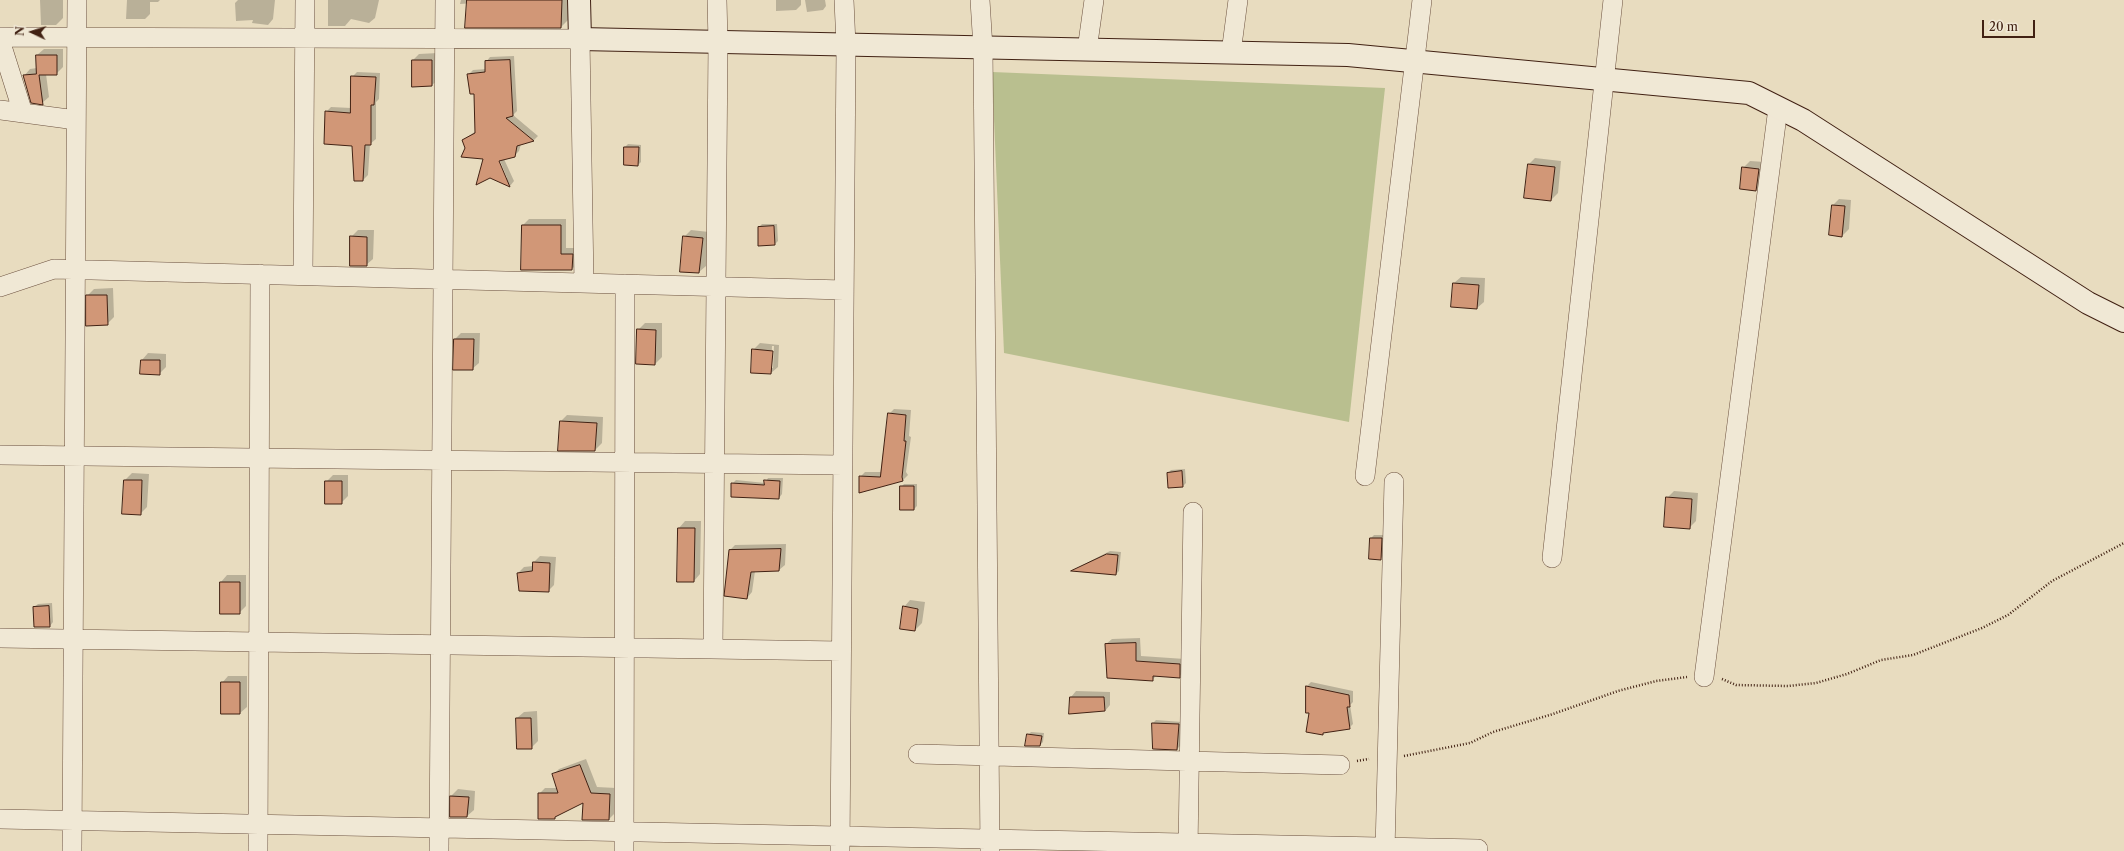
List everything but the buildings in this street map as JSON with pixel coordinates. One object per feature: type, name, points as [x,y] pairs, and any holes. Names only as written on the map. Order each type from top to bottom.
[{"type":"main road","points":[[579,0],[580,39],[1348,56],[1748,93],[1802,120],[2088,303],[2124,321]]},
{"type":"street","points":[[72,851],[77,0]]},
{"type":"street","points":[[303,275],[305,0]]},
{"type":"street","points":[[440,851],[447,39],[445,0]]},
{"type":"street","points":[[713,648],[718,42],[717,0]]},
{"type":"street","points":[[840,844],[846,45],[844,0]]},
{"type":"street","points":[[980,0],[983,48],[990,845]]},
{"type":"street","points":[[1087,50],[1094,0]]},
{"type":"street","points":[[1232,53],[1238,0]]},
{"type":"street","points":[[1365,476],[1422,0]]},
{"type":"street","points":[[1552,558],[1613,0]]},
{"type":"street","points":[[0,37],[580,39],[584,283]]},
{"type":"street","points":[[0,40],[23,113]]},
{"type":"street","points":[[1704,677],[1778,108]]},
{"type":"street","points":[[0,110],[76,120]]},
{"type":"street","points":[[0,287],[54,268],[844,290]]},
{"type":"street","points":[[258,851],[260,274]]},
{"type":"street","points":[[624,851],[625,284]]},
{"type":"street","points":[[0,455],[843,465]]},
{"type":"street","points":[[1385,849],[1394,482]]},
{"type":"street","points":[[1188,847],[1193,512]]},
{"type":"street","points":[[0,638],[841,651]]},
{"type":"street","points":[[918,754],[1340,765]]},
{"type":"street","points":[[0,819],[624,832],[840,844],[1478,849]]},
{"type":"path","points":[[1340,765],[1369,759],[1402,756],[1470,743],[1493,732],[1656,681],[1704,677],[1718,678],[1736,685],[1795,685],[1829,680],[1881,660],[1913,655],[1950,641],[1995,621],[2013,610],[2052,581],[2124,543]]},
{"type":"green space","points":[[992,72],[1385,88],[1349,422],[1004,353]]}]
